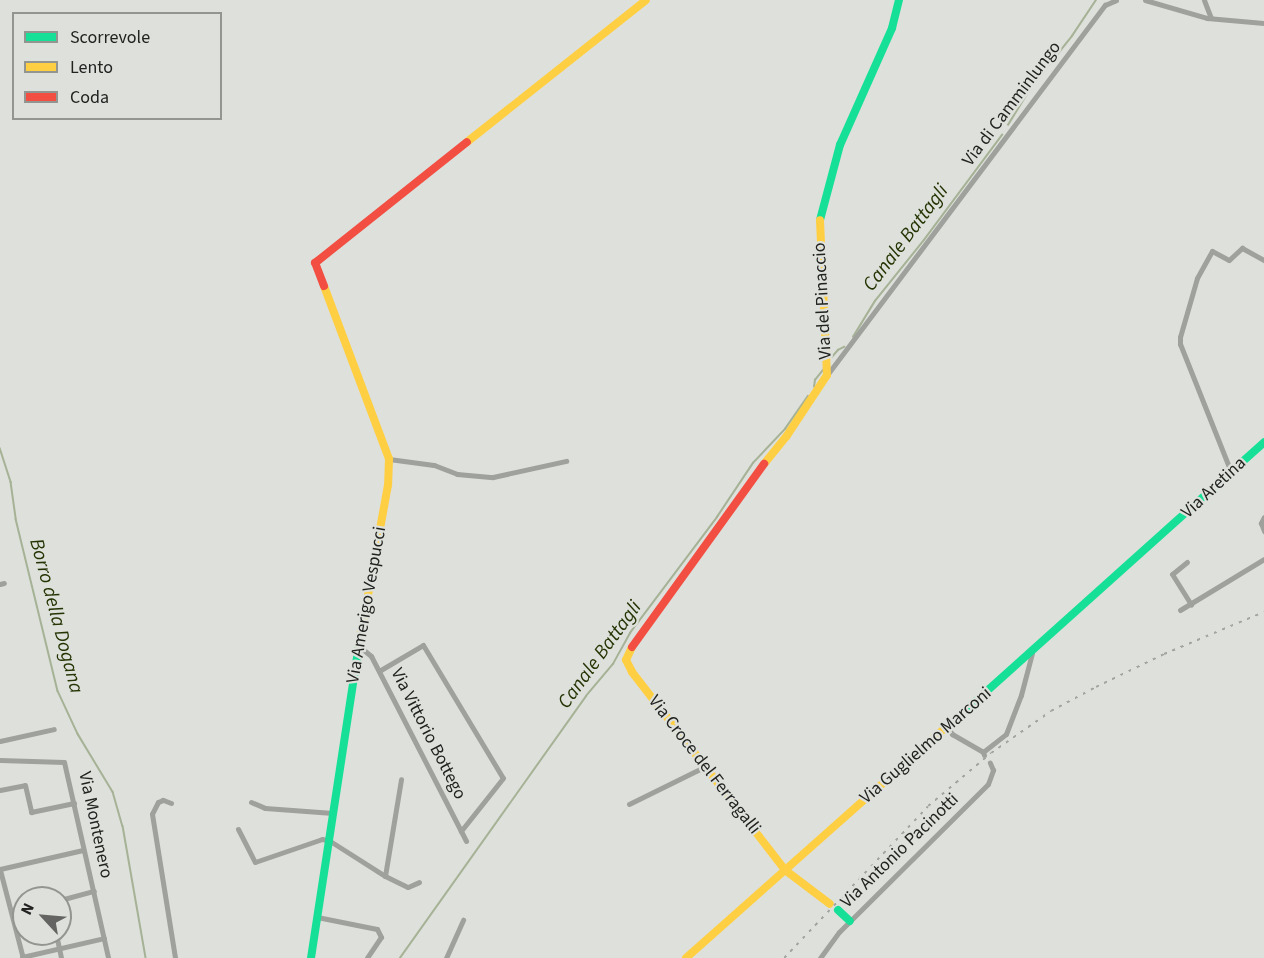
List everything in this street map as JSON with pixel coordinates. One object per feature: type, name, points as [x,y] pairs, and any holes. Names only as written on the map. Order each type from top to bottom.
[{"type":"street","name":"Via Amerigo Vespucci","points":[[311,958],[358,646],[388,485],[389,459],[388,451],[315,263],[646,0]]},
{"type":"street","name":"Via del Pinaccio","points":[[626,660],[633,645],[786,436],[827,375],[819,222],[840,145],[892,28],[899,0]]},
{"type":"street","name":"Via di Camminlungo","points":[[827,375],[1105,5],[1116,0]]},
{"type":"street","points":[[1145,0],[1211,18],[1264,23]]},
{"type":"street","points":[[1204,0],[1211,18]]},
{"type":"street","points":[[1231,472],[1180,344],[1180,337],[1197,278],[1212,251],[1229,260],[1242,248],[1264,260]]},
{"type":"street","name":"Via Aretina","points":[[1164,533],[1264,442]]},
{"type":"street","points":[[389,459],[434,465],[457,474],[493,477],[566,461]]},
{"type":"street","points":[[1264,516],[1261,523],[1264,531]]},
{"type":"street","name":"Via Guglielmo Marconi","points":[[686,958],[1164,533]]},
{"type":"street","points":[[1180,610],[1264,559]]},
{"type":"street","points":[[1187,562],[1172,574],[1191,604]]},
{"type":"street","points":[[379,670],[423,645],[503,778],[461,831]]},
{"type":"street","name":"Via Vittorio Bottego","points":[[358,646],[371,656],[379,670],[466,841]]},
{"type":"street","points":[[947,728],[951,734],[984,754],[1006,734],[1021,695],[1032,652]]},
{"type":"street","name":"Via Croce del Ferragalli","points":[[626,660],[632,672],[785,870],[830,904]]},
{"type":"street","points":[[0,741],[54,729]]},
{"type":"street","name":"Via Montenero","points":[[0,760],[64,762],[108,958]]},
{"type":"street","name":"Via Antonio Pacinotti","points":[[820,958],[849,921],[988,784],[993,770],[990,763]]},
{"type":"street","points":[[629,804],[706,766]]},
{"type":"street","points":[[385,876],[401,779]]},
{"type":"street","points":[[0,790],[25,785],[31,812],[74,803]]},
{"type":"street","points":[[171,803],[163,800],[158,802],[152,814],[175,958]]},
{"type":"street","points":[[251,802],[265,808],[333,813]]},
{"type":"street","points":[[238,829],[255,862],[322,839],[330,841],[385,876],[408,887],[418,882]]},
{"type":"street","points":[[83,850],[0,869],[3,899],[23,958],[104,938]]},
{"type":"street","points":[[72,897],[94,891]]},
{"type":"street","points":[[838,910],[849,921]]},
{"type":"street","points":[[317,917],[377,929],[381,937],[367,958]]},
{"type":"street","points":[[446,958],[463,920]]},
{"type":"street","points":[[58,946],[61,958]]},
{"type":"waterway","name":"Canale Battagli","points":[[1008,125],[1032,86],[1072,36],[1096,0]]},
{"type":"waterway","name":"Canale Battagli","points":[[853,337],[875,301],[924,240],[1002,135]]},
{"type":"waterway","name":"Canale Battagli","points":[[832,357],[844,347]]},
{"type":"waterway","name":"Canale Battagli","points":[[814,387],[815,380],[823,370]]},
{"type":"waterway","name":"Canale Battagli","points":[[400,958],[586,696],[613,664],[630,633],[717,517],[753,463],[785,429],[808,396]]},
{"type":"waterway","name":"Borro della Dogana","points":[[0,448],[11,482],[16,519],[58,691],[78,734],[113,792],[123,826],[146,958]]},
{"type":"railway","points":[[784,958],[928,806],[991,753],[1051,711],[1096,687],[1164,654],[1264,612]]},
{"type":"traffic: fast","points":[[820,220],[840,145],[892,28],[899,0]]},
{"type":"traffic: fast","points":[[959,716],[1264,442]]},
{"type":"traffic: fast","points":[[311,958],[359,645]]},
{"type":"traffic: fast","points":[[838,910],[850,921]]},
{"type":"traffic: slow","points":[[467,142],[646,0]]},
{"type":"traffic: slow","points":[[764,464],[786,437],[827,375],[820,220]]},
{"type":"traffic: slow","points":[[324,286],[389,459],[388,485],[359,645]]},
{"type":"traffic: slow","points":[[632,647],[626,660],[632,672],[785,870],[830,904]]},
{"type":"traffic: slow","points":[[686,958],[959,716]]},
{"type":"traffic: jam","points":[[324,286],[315,263],[467,142]]},
{"type":"traffic: jam","points":[[632,647],[764,464]]}]
